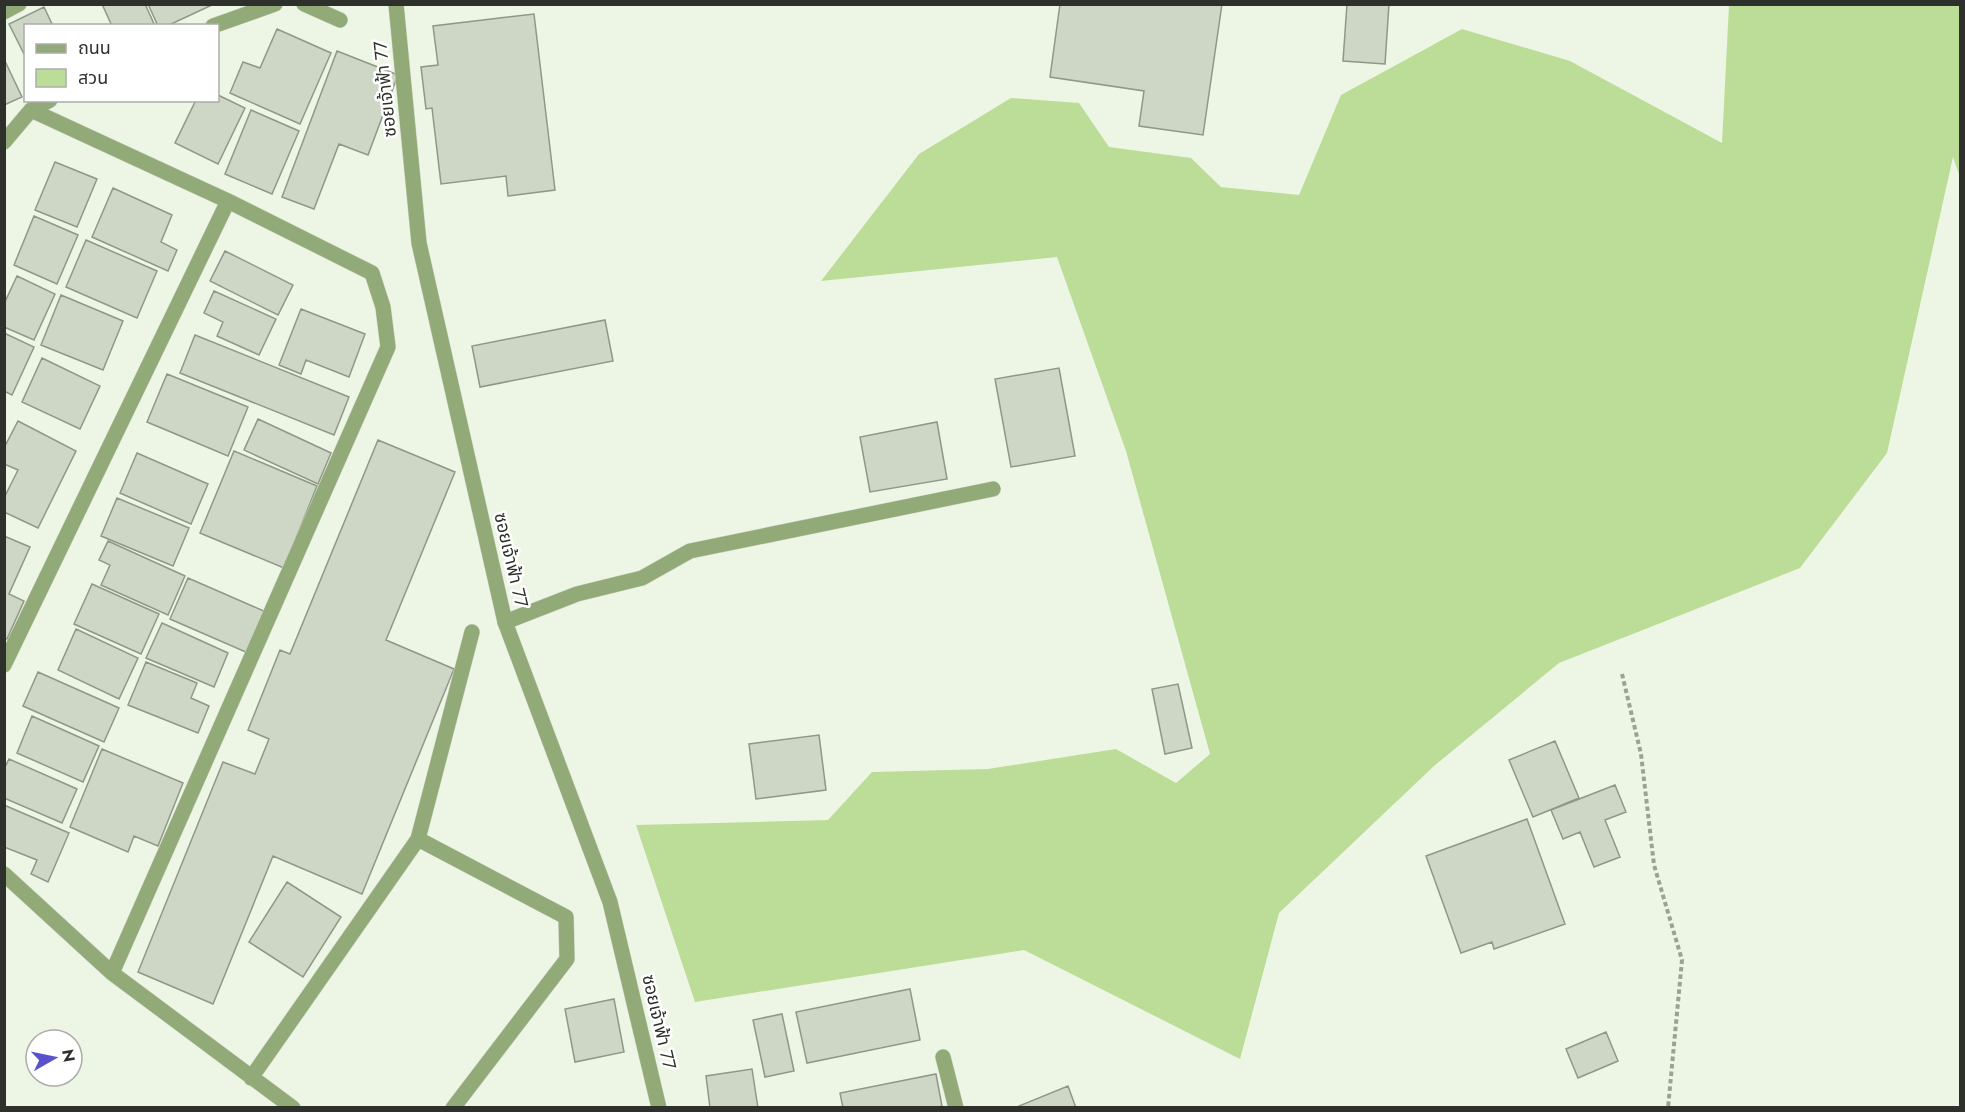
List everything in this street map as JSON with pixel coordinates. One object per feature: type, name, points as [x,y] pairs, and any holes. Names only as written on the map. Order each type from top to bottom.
[{"type":"street","points":[[4,12],[19,4]]},
{"type":"street","points":[[219,24],[274,4]]},
{"type":"street","points":[[304,4],[340,20]]},
{"type":"street","name":"ซอยเจ้าฟ้า 77","points":[[396,4],[419,243],[505,622],[610,902],[659,1107]]},
{"type":"street","points":[[4,142],[31,110],[47,102]]},
{"type":"street","points":[[31,110],[228,201],[372,273],[383,307],[388,347],[112,973]]},
{"type":"street","points":[[4,665],[228,201]]},
{"type":"street","points":[[505,622],[577,594],[642,578],[690,550],[993,489]]},
{"type":"street","points":[[251,1078],[418,838],[472,633]]},
{"type":"street","points":[[418,838],[566,917],[567,959],[454,1107]]},
{"type":"street","points":[[4,874],[112,973],[293,1107]]},
{"type":"street","points":[[943,1057],[956,1107]]},
{"type":"path","points":[[1622,674],[1641,754],[1654,865],[1682,960],[1668,1107]]},
{"type":"green space","points":[[1729,5],[1960,5],[1960,177],[1953,157],[1887,453],[1800,568],[1559,663],[1434,766],[1279,913],[1240,1059],[1024,950],[695,1002],[636,825],[828,820],[872,772],[988,769],[1116,749],[1176,783],[1210,754],[1126,451],[1057,257],[821,281],[919,154],[1011,98],[1079,103],[1109,147],[1191,158],[1221,187],[1299,195],[1341,95],[1462,29],[1570,61],[1722,143]]},
{"type":"building","points":[[102,4],[145,4],[154,24],[111,24]]},
{"type":"building","points":[[148,4],[214,4],[171,24],[157,24]]},
{"type":"building","points":[[1060,4],[1222,4],[1203,135],[1139,126],[1144,91],[1050,77]]},
{"type":"building","points":[[1347,4],[1389,4],[1385,64],[1343,61]]},
{"type":"building","points":[[44,7],[52,24],[24,24],[24,54],[9,24]]},
{"type":"building","points":[[534,14],[555,190],[508,196],[506,176],[441,184],[432,108],[426,109],[421,67],[438,65],[433,26]]},
{"type":"building","points":[[277,29],[331,53],[300,124],[230,93],[243,62],[260,68]]},
{"type":"building","points":[[337,51],[398,75],[368,155],[339,144],[314,209],[282,197]]},
{"type":"building","points":[[4,59],[22,97],[4,105]]},
{"type":"building","points":[[219,95],[245,108],[218,164],[175,143],[195,102],[219,102]]},
{"type":"building","points":[[251,110],[299,131],[272,194],[225,174]]},
{"type":"building","points":[[55,162],[97,179],[77,227],[35,210]]},
{"type":"building","points":[[113,188],[172,215],[161,242],[177,250],[168,271],[92,237]]},
{"type":"building","points":[[34,216],[78,235],[57,284],[14,265]]},
{"type":"building","points":[[86,240],[157,271],[137,318],[66,287]]},
{"type":"building","points":[[225,251],[293,285],[278,315],[210,281]]},
{"type":"building","points":[[17,276],[55,294],[34,340],[4,327],[4,304]]},
{"type":"building","points":[[214,291],[276,319],[259,355],[217,336],[223,322],[204,313]]},
{"type":"building","points":[[61,295],[123,321],[103,370],[41,345]]},
{"type":"building","points":[[301,309],[365,334],[349,377],[306,360],[301,374],[279,365]]},
{"type":"building","points":[[605,320],[613,361],[480,387],[472,346]]},
{"type":"building","points":[[4,333],[34,347],[12,395],[4,391]]},
{"type":"building","points":[[195,335],[349,397],[334,435],[180,373]]},
{"type":"building","points":[[42,358],[100,386],[80,429],[22,402]]},
{"type":"building","points":[[1059,368],[1075,456],[1011,467],[995,379]]},
{"type":"building","points":[[167,374],[248,407],[228,456],[147,422]]},
{"type":"building","points":[[258,419],[331,453],[318,484],[244,450]]},
{"type":"building","points":[[18,421],[76,451],[38,528],[4,512],[4,498],[18,470],[4,464],[4,448]]},
{"type":"building","points":[[937,422],[947,479],[870,492],[860,437]]},
{"type":"building","points":[[378,440],[455,472],[386,640],[454,669],[362,894],[273,856],[213,1004],[138,972],[223,762],[255,774],[269,739],[248,730],[280,650],[290,654]]},
{"type":"building","points":[[234,451],[317,486],[284,568],[200,533]]},
{"type":"building","points":[[137,453],[208,484],[191,524],[120,493]]},
{"type":"building","points":[[117,498],[189,528],[173,566],[101,536]]},
{"type":"building","points":[[4,536],[30,547],[9,594],[24,601],[7,639],[4,638]]},
{"type":"building","points":[[108,541],[185,576],[168,615],[101,585],[110,565],[99,560]]},
{"type":"building","points":[[188,578],[266,612],[248,653],[170,619]]},
{"type":"building","points":[[92,584],[159,614],[141,654],[74,624]]},
{"type":"building","points":[[162,623],[228,653],[214,687],[146,658]]},
{"type":"building","points":[[76,629],[138,658],[119,699],[58,670]]},
{"type":"building","points":[[146,662],[197,683],[191,698],[209,706],[198,733],[128,705]]},
{"type":"building","points":[[38,672],[119,708],[104,742],[23,706]]},
{"type":"building","points":[[1178,684],[1192,748],[1165,754],[1152,689]]},
{"type":"building","points":[[32,716],[99,746],[83,782],[17,753]]},
{"type":"building","points":[[819,735],[826,790],[756,799],[749,744]]},
{"type":"building","points":[[1555,741],[1579,798],[1533,817],[1509,760]]},
{"type":"building","points":[[102,749],[183,783],[158,846],[134,836],[128,852],[70,827]]},
{"type":"building","points":[[9,759],[77,789],[62,823],[4,798],[4,769]]},
{"type":"building","points":[[1615,785],[1626,812],[1605,820],[1620,857],[1594,867],[1580,832],[1563,839],[1551,810]]},
{"type":"building","points":[[4,805],[69,833],[48,882],[31,874],[37,860],[4,847]]},
{"type":"building","points":[[1527,819],[1565,924],[1494,949],[1492,942],[1461,953],[1426,856]]},
{"type":"building","points":[[287,882],[341,917],[303,977],[249,942]]},
{"type":"building","points":[[910,989],[920,1040],[807,1063],[796,1012]]},
{"type":"building","points":[[614,999],[624,1052],[575,1062],[565,1009]]},
{"type":"building","points":[[782,1014],[794,1071],[765,1077],[753,1020]]},
{"type":"building","points":[[1606,1032],[1618,1061],[1578,1078],[1566,1049]]},
{"type":"building","points":[[752,1069],[758,1108],[710,1108],[706,1076]]},
{"type":"building","points":[[936,1074],[942,1106],[934,1108],[843,1108],[840,1093]]},
{"type":"building","points":[[1068,1086],[1076,1108],[1014,1108]]}]
